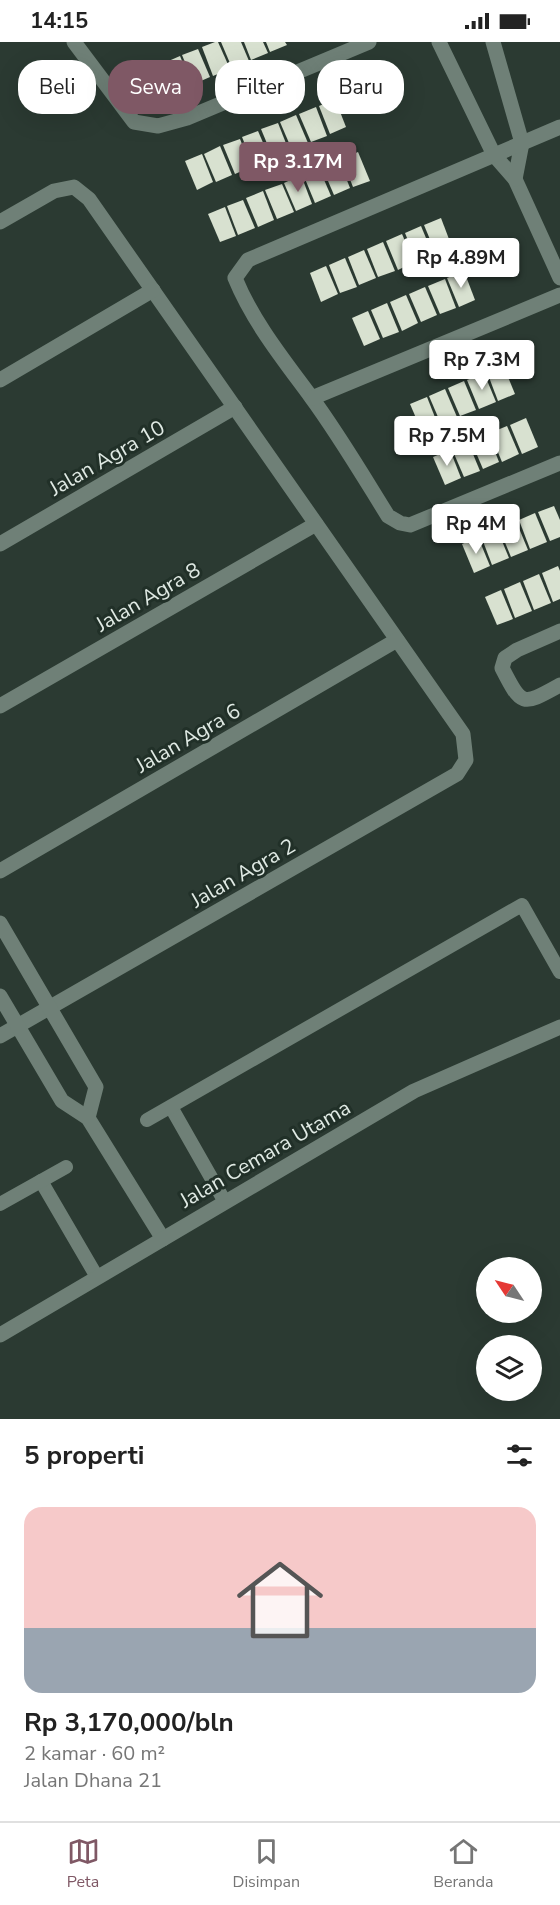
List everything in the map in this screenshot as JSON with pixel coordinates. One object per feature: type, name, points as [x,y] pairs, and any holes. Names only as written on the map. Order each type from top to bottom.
[{"type":"street","points":[[74,42],[134,122],[158,126],[187,118],[369,42]]},
{"type":"street","points":[[439,42],[494,155],[515,180],[560,278]]},
{"type":"street","points":[[493,42],[522,143],[515,180]]},
{"type":"street","points":[[560,127],[248,260],[235,278],[242,296],[280,357],[312,398],[388,516],[400,523],[410,525],[560,463]]},
{"type":"street","points":[[0,222],[54,191],[74,187],[89,199],[398,640]]},
{"type":"street","points":[[0,380],[153,290]]},
{"type":"street","points":[[312,398],[560,295]]},
{"type":"street","name":"Jalan Agra 10","points":[[0,544],[235,407]]},
{"type":"street","name":"Jalan Agra 8","points":[[0,706],[316,524]]},
{"type":"street","points":[[560,631],[517,650],[505,658],[502,668],[514,692],[523,700],[534,700],[560,685]]},
{"type":"street","name":"Jalan Agra 2","points":[[0,1036],[457,774],[466,760],[463,734],[398,640]]},
{"type":"street","name":"Jalan Agra 6","points":[[0,871],[398,640]]},
{"type":"street","points":[[0,922],[96,1086],[88,1118]]},
{"type":"street","points":[[0,996],[62,1101],[88,1118],[163,1239]]},
{"type":"street","name":"Jalan Cemara Utama","points":[[0,1335],[414,1091],[560,1027]]},
{"type":"lane","points":[[147,1120],[522,905],[560,972]]},
{"type":"lane","points":[[171,1107],[225,1202]]},
{"type":"lane","points":[[0,1204],[66,1167]]},
{"type":"lane","points":[[41,1180],[97,1277]]},
{"type":"building","points":[[218,42],[226,60],[215,60],[215,75],[213,76],[202,47]]},
{"type":"building","points":[[221,42],[241,42],[249,60],[229,60]]},
{"type":"building","points":[[244,42],[263,42],[268,53],[251,60]]},
{"type":"building","points":[[266,42],[285,42],[287,45],[270,52]]},
{"type":"building","points":[[198,49],[203,60],[184,60],[182,55]]},
{"type":"building","points":[[203,61],[210,77],[203,80]]},
{"type":"building","points":[[316,107],[327,136],[311,142],[299,114],[305,114],[305,112]]},
{"type":"building","points":[[322,114],[341,114],[346,127],[330,134]]},
{"type":"building","points":[[296,115],[308,143],[292,150],[280,122]]},
{"type":"building","points":[[278,123],[289,151],[273,158],[261,129]]},
{"type":"building","points":[[258,131],[270,159],[254,166],[242,137]]},
{"type":"building","points":[[240,139],[251,167],[235,174],[223,145]]},
{"type":"building","points":[[220,146],[232,175],[216,182],[204,154]]},
{"type":"building","points":[[358,152],[370,181],[353,187],[342,159]]},
{"type":"building","points":[[202,154],[213,182],[197,190],[185,161]]},
{"type":"building","points":[[339,160],[350,188],[334,195],[322,167]]},
{"type":"building","points":[[319,168],[331,196],[315,203],[303,174]]},
{"type":"building","points":[[301,175],[312,204],[296,211],[284,183]]},
{"type":"building","points":[[282,184],[294,212],[277,219],[265,190]]},
{"type":"building","points":[[263,191],[274,220],[258,227],[246,198]]},
{"type":"building","points":[[243,200],[255,228],[238,235],[227,206]]},
{"type":"building","points":[[225,207],[236,236],[220,242],[208,214]]},
{"type":"building","points":[[441,218],[452,247],[436,254],[424,225]]},
{"type":"building","points":[[421,226],[433,255],[417,262],[405,233]]},
{"type":"building","points":[[402,234],[414,262],[398,270],[386,241]]},
{"type":"building","points":[[383,242],[395,271],[378,277],[367,249]]},
{"type":"building","points":[[364,250],[376,278],[359,285],[348,257]]},
{"type":"building","points":[[345,258],[357,287],[340,293],[329,265]]},
{"type":"building","points":[[326,266],[338,294],[321,302],[310,273]]},
{"type":"building","points":[[464,271],[475,300],[459,307],[447,278]]},
{"type":"building","points":[[445,279],[456,308],[440,314],[428,286]]},
{"type":"building","points":[[425,287],[437,315],[421,322],[409,294]]},
{"type":"building","points":[[406,295],[418,323],[402,331],[390,302]]},
{"type":"building","points":[[387,303],[399,332],[383,338],[371,310]]},
{"type":"building","points":[[368,311],[380,339],[364,346],[352,318]]},
{"type":"building","points":[[503,365],[515,394],[498,401],[487,372]]},
{"type":"building","points":[[484,373],[496,402],[479,409],[467,380]]},
{"type":"building","points":[[464,381],[476,410],[460,416],[448,388]]},
{"type":"building","points":[[445,389],[457,417],[441,424],[429,396]]},
{"type":"building","points":[[427,397],[438,425],[422,432],[410,404]]},
{"type":"building","points":[[526,418],[538,447],[522,454],[510,425]]},
{"type":"building","points":[[507,426],[519,454],[502,462],[490,433]]},
{"type":"building","points":[[488,434],[499,462],[483,469],[471,441]]},
{"type":"building","points":[[468,442],[480,471],[464,477],[452,449]]},
{"type":"building","points":[[450,450],[461,478],[445,485],[433,457]]},
{"type":"building","points":[[554,506],[560,520],[560,537],[550,541],[538,512]]},
{"type":"building","points":[[535,513],[547,542],[530,549],[519,520]]},
{"type":"building","points":[[516,521],[528,550],[511,557],[499,528]]},
{"type":"building","points":[[497,529],[509,558],[492,565],[481,536]]},
{"type":"building","points":[[478,537],[490,566],[474,573],[462,544]]},
{"type":"building","points":[[558,566],[560,599],[553,602],[542,573]]},
{"type":"building","points":[[539,574],[551,603],[534,610],[523,581]]},
{"type":"building","points":[[520,582],[532,611],[515,618],[504,589]]},
{"type":"building","points":[[501,590],[513,619],[497,625],[485,597]]}]
